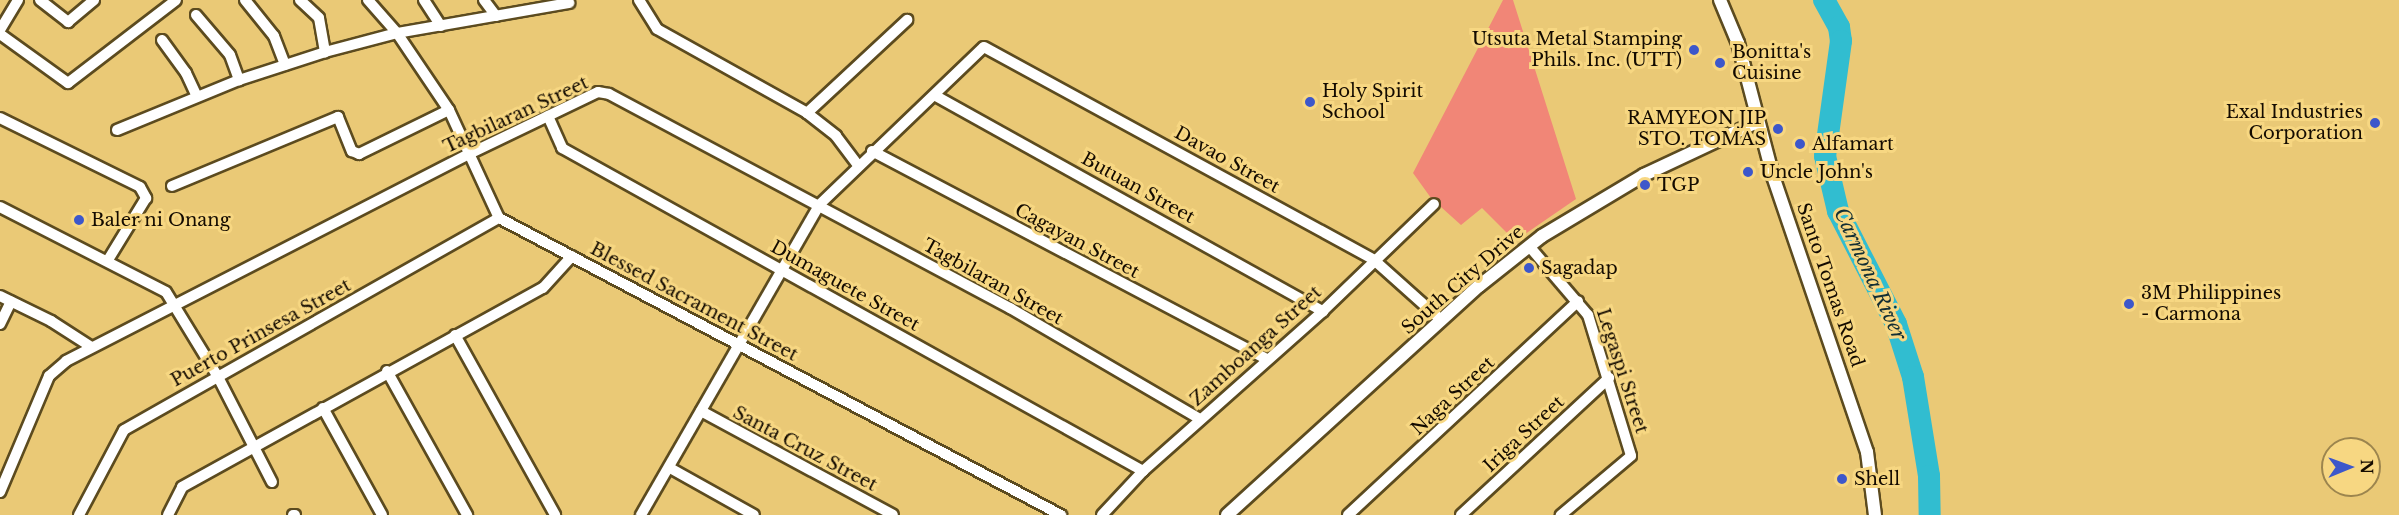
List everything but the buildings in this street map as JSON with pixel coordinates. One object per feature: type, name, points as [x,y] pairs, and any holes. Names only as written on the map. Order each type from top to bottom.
[{"type":"street","points":[[0,30],[18,0]]},
{"type":"street","points":[[40,0],[68,22],[94,0]]},
{"type":"street","points":[[0,34],[68,83],[176,0]]},
{"type":"street","points":[[245,0],[274,36],[285,65]]},
{"type":"street","points":[[300,0],[319,18],[325,52]]},
{"type":"street","points":[[368,0],[397,33],[449,110],[499,218]]},
{"type":"street","points":[[424,0],[441,26]]},
{"type":"street","points":[[484,0],[496,16]]},
{"type":"street","points":[[639,0],[657,29],[807,113],[836,136],[857,164]]},
{"type":"street","name":"Santo Tomas Road","points":[[1720,0],[1738,43],[1757,122],[1867,452],[1873,514]]},
{"type":"street","points":[[117,130],[239,80],[325,52],[397,33],[569,3]]},
{"type":"street","points":[[196,15],[230,55],[239,80]]},
{"type":"street","points":[[807,113],[907,20]]},
{"type":"street","points":[[162,40],[186,73],[197,98]]},
{"type":"street","name":"Davao Street","points":[[936,96],[984,47],[1374,260],[1441,320]]},
{"type":"street","name":"Tagbilaran Street","points":[[0,492],[50,376],[90,346],[178,306],[469,154],[598,92],[609,93],[1010,308],[1200,419]]},
{"type":"street","points":[[641,515],[670,468],[779,268],[819,205],[857,164],[936,96]]},
{"type":"street","name":"Butuan Street","points":[[936,96],[1323,311]]},
{"type":"street","points":[[172,186],[338,117],[352,151],[359,154],[449,110]]},
{"type":"street","name":"Dumaguete Street","points":[[548,116],[561,148],[1143,471]]},
{"type":"street","points":[[0,118],[140,187],[146,198],[108,260]]},
{"type":"street","name":"South City Drive","points":[[1227,515],[1441,320],[1529,246],[1644,175],[1757,122]]},
{"type":"street","name":"Cagayan Street","points":[[872,151],[1267,359]]},
{"type":"street","name":"Zamboanga Street","points":[[1102,515],[1143,471],[1323,311],[1434,204]]},
{"type":"street","points":[[0,207],[108,260],[166,292],[178,306],[219,377],[272,482]]},
{"type":"street","name":"Blessed Sacrament Street","points":[[499,218],[1061,515]]},
{"type":"street","name":"Puerto Prinsesa Street","points":[[79,515],[124,430],[499,218]]},
{"type":"street","name":"Legaspi Street","points":[[1529,246],[1588,315],[1610,378],[1631,456],[1561,515]]},
{"type":"street","points":[[168,515],[182,487],[387,371],[543,288],[572,256]]},
{"type":"street","points":[[0,296],[90,346]]},
{"type":"street","name":"Naga Street","points":[[1348,515],[1578,301]]},
{"type":"street","points":[[0,324],[11,302]]},
{"type":"street","points":[[455,335],[555,515]]},
{"type":"street","points":[[387,371],[467,515]]},
{"type":"street","name":"Iriga Street","points":[[1461,515],[1610,378]]},
{"type":"street","points":[[323,408],[382,515]]},
{"type":"street","name":"Santa Cruz Street","points":[[700,411],[894,515]]},
{"type":"street","points":[[670,468],[754,515]]},
{"type":"shaded area","points":[[1503,0],[1513,0],[1576,199],[1515,241],[1482,208],[1461,225],[1431,198],[1413,173]]},
{"type":"waterway","name":"Carmona River","points":[[1824,0],[1839,27],[1841,41],[1825,156],[1838,211],[1896,324],[1913,377],[1929,476],[1930,515]]},
{"type":"place","name":"Utsuta Metal Stamping Phils. Inc. (UTT)","points":[[1694,50]]},
{"type":"place","name":"Bonitta's Cuisine","points":[[1720,63]]},
{"type":"place","name":"Holy Spirit School","points":[[1310,102]]},
{"type":"place","name":"Exal Industries Corporation","points":[[2375,123]]},
{"type":"place","name":"RAMYEON JIP STO. TOMAS","points":[[1778,129]]},
{"type":"place","name":"Alfamart","points":[[1800,144]]},
{"type":"place","name":"Uncle John's","points":[[1748,172]]},
{"type":"place","name":"TGP","points":[[1645,185]]},
{"type":"place","name":"Baler ni Onang","points":[[79,220]]},
{"type":"place","name":"Sagadap","points":[[1529,268]]},
{"type":"place","name":"3M Philippines - Carmona","points":[[2129,304]]},
{"type":"place","name":"Shell","points":[[1842,479]]}]
